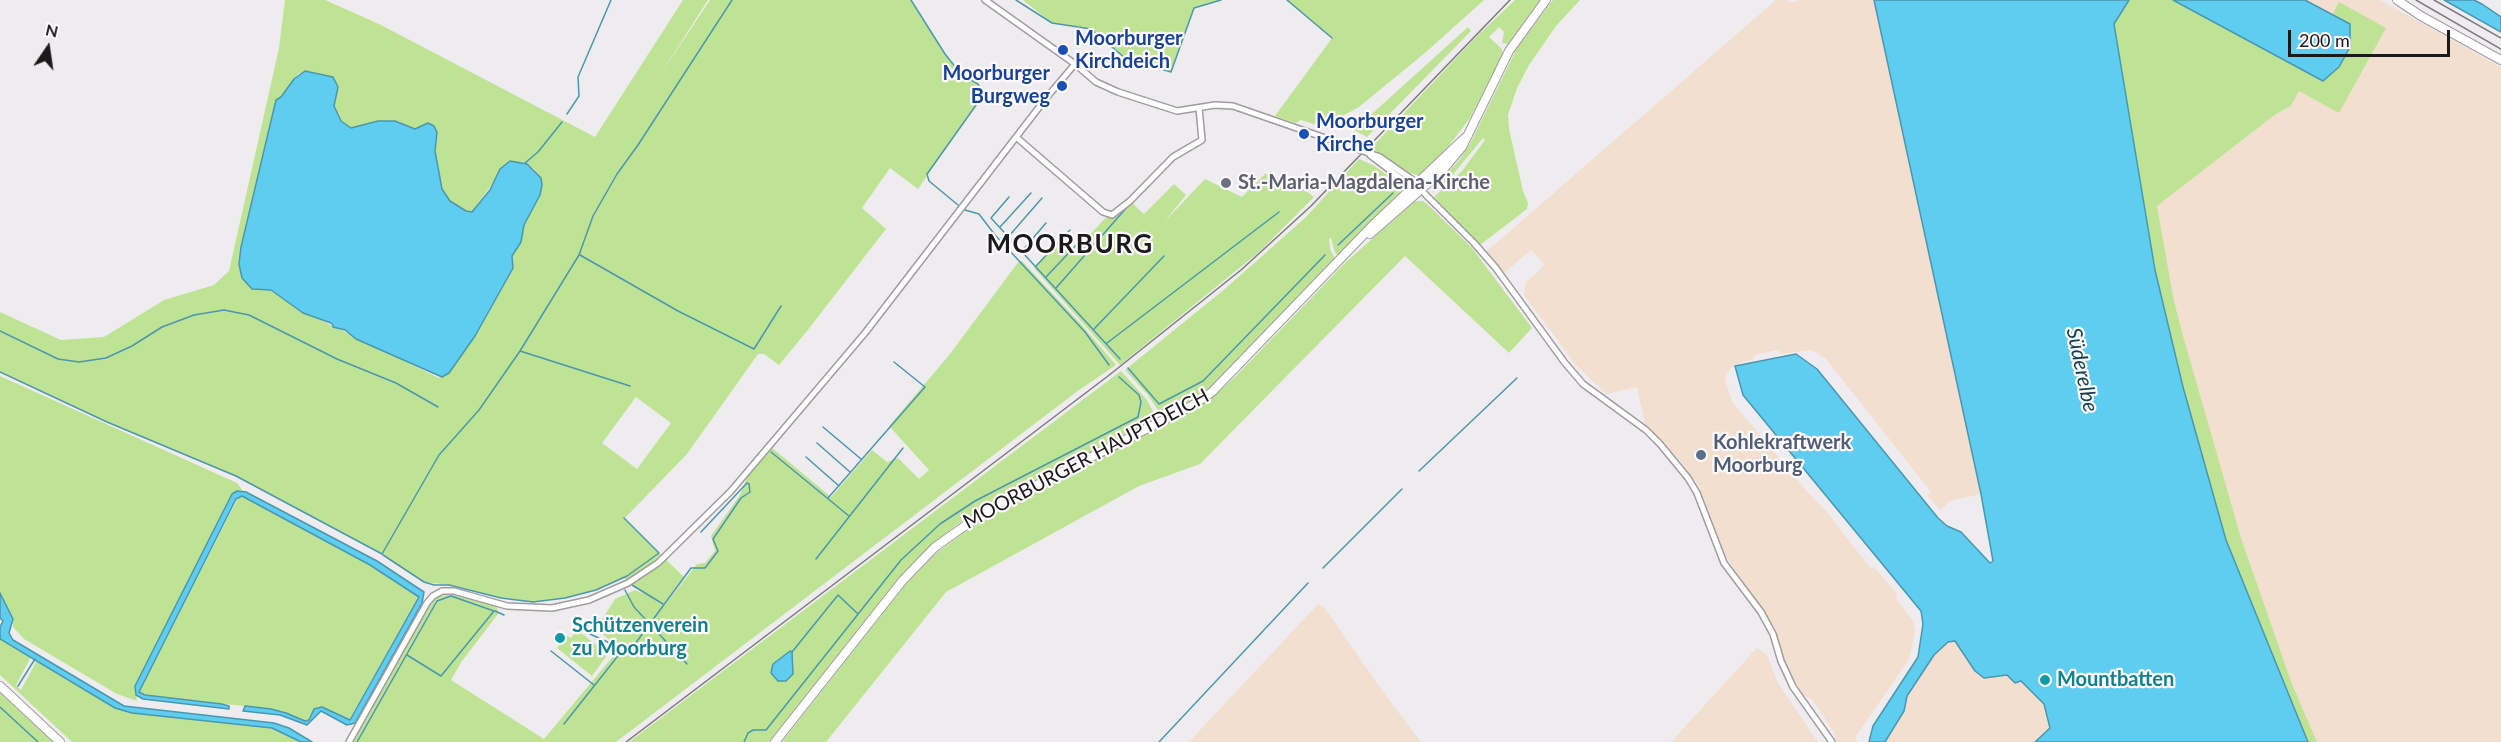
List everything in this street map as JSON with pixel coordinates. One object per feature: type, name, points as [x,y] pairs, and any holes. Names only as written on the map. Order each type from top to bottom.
[{"type":"main road","name":"MOORBURGER HAUPTDEICH","points":[[775,742],[903,580],[935,546],[986,511],[1193,405],[1212,392],[1372,226],[1455,158],[1509,51],[1546,0]]},
{"type":"main road","points":[[2397,0],[2421,16],[2501,60]]},
{"type":"main road","points":[[0,686],[60,742]]},
{"type":"street","points":[[985,0],[1075,64],[1096,82],[1170,110],[1215,105],[1233,106],[1363,151],[1417,187],[1455,223],[1495,267],[1583,384],[1646,430],[1688,478],[1697,493],[1724,563],[1765,617],[1792,687],[1832,742]]},
{"type":"street","points":[[350,742],[427,603],[442,591],[454,591],[507,606],[552,608],[590,600],[628,583],[658,563],[731,491],[769,448],[865,333],[1075,64]]},
{"type":"street","points":[[1016,137],[1108,215],[1115,214],[1173,157],[1202,140],[1199,108]]},
{"type":"shaded area","name":"Kohlekraftwerk Moorburg","points":[[1776,0],[1787,0],[1792,3],[1799,0],[1874,0],[1981,494],[1952,500],[1940,510],[1927,495],[1931,492],[1826,359],[1811,350],[1780,354],[1778,350],[1755,355],[1753,359],[1734,365],[1726,374],[1725,381],[1733,403],[1827,512],[1871,569],[1874,567],[1898,595],[1895,598],[1913,620],[1915,632],[1909,659],[1855,738],[1857,742],[1836,742],[1833,731],[1812,699],[1803,695],[1794,682],[1784,661],[1775,628],[1725,555],[1699,486],[1677,457],[1645,424],[1637,387],[1606,394],[1575,364],[1524,295],[1526,282],[1545,265],[1531,250],[1504,273],[1487,251]]},
{"type":"shaded area","points":[[2305,0],[2380,0],[2501,67],[2501,742],[2317,742],[2292,684],[2241,538],[2188,358],[2174,301],[2157,206],[2276,114],[2291,106],[2299,90],[2339,112],[2386,28],[2339,3],[2332,15]]},
{"type":"shaded area","points":[[1318,604],[1324,607],[1421,742],[1189,742]]},
{"type":"shaded area","points":[[1956,641],[1975,671],[2007,675],[2021,681],[2044,704],[2050,728],[2035,742],[1885,742],[1904,711],[1907,696],[1934,655],[1948,642]]},
{"type":"shaded area","points":[[1757,648],[1767,655],[1778,683],[1818,742],[1671,742]]},
{"type":"green space","points":[[285,0],[325,0],[379,24],[595,137],[683,0],[708,0],[658,78],[710,0],[911,0],[945,54],[961,74],[978,84],[982,91],[979,101],[918,189],[890,168],[862,208],[886,229],[807,331],[779,365],[764,354],[758,354],[687,454],[624,519],[684,577],[664,604],[655,600],[664,606],[697,564],[705,563],[715,551],[711,536],[740,495],[748,475],[771,447],[831,497],[872,450],[887,462],[898,458],[919,479],[929,470],[889,426],[950,354],[1019,261],[1022,261],[1081,324],[1116,365],[1079,390],[616,742],[353,742],[429,605],[437,596],[455,594],[497,606],[498,614],[462,661],[451,680],[544,739],[620,648],[596,629],[615,599],[635,590],[644,594],[624,578],[596,590],[565,598],[533,602],[501,598],[449,585],[424,582],[382,554],[236,476],[107,422],[0,372],[0,312],[61,340],[104,337],[164,300],[214,285],[229,271],[279,48]],"holes":[[[309,71],[333,77],[338,87],[334,106],[341,121],[351,128],[378,121],[398,122],[415,129],[428,123],[434,126],[437,132],[435,150],[442,189],[450,201],[466,211],[472,212],[495,180],[523,162],[534,169],[541,178],[540,195],[524,225],[521,242],[512,256],[513,268],[475,336],[449,373],[439,378],[298,309],[271,290],[252,289],[242,278],[239,264],[241,247],[276,100],[281,97],[298,74]],[[636,397],[671,423],[637,469],[602,443]]]},
{"type":"green space","points":[[1023,0],[1221,0],[1194,8],[1171,72],[1126,59],[1091,29],[1052,23]]},
{"type":"green space","points":[[1287,0],[1484,0],[1359,107],[1339,118],[1326,120],[1320,126],[1301,120],[1296,123],[1275,116],[1332,38]]},
{"type":"green space","points":[[1515,0],[1541,0],[1508,44],[1502,43],[1504,32],[1499,27],[1489,37],[1502,49],[1502,56],[1470,118],[1448,147],[1422,173],[1417,175],[1410,173],[1371,148],[1478,35]]},
{"type":"green space","points":[[1553,0],[1580,0],[1556,26],[1529,65],[1517,88],[1508,115],[1523,191],[1528,203],[1527,209],[1480,245],[1434,197],[1462,171],[1485,140],[1483,138],[1451,177],[1433,193],[1433,189],[1460,159],[1470,144],[1517,48]]},
{"type":"green space","points":[[2129,0],[2173,0],[2323,81],[2350,24],[2332,15],[2339,2],[2386,28],[2339,113],[2299,91],[2291,106],[2276,114],[2157,206],[2174,301],[2241,538],[2292,684],[2317,742],[2308,742],[2226,540],[2183,387],[2155,270],[2114,24]]},
{"type":"green space","points":[[1468,27],[1471,31],[1367,137],[1354,130]]},
{"type":"green space","points":[[1359,159],[1373,165],[1393,179],[1399,185],[1401,194],[1339,257],[1335,253],[1331,238],[1329,239],[1330,249],[1336,260],[1220,382],[1200,398],[1161,415],[1148,395],[1125,370],[1226,288],[1306,217]]},
{"type":"green space","points":[[1265,174],[1296,183],[1314,197],[1259,252],[1120,365],[1034,268],[1063,238],[1076,250],[1108,215],[1130,201],[1144,214],[1174,184],[1186,195],[1165,221],[1205,179],[1242,197]]},
{"type":"green space","points":[[1415,201],[1423,201],[1427,204],[1472,248],[1532,328],[1509,353],[1405,256],[1200,464],[1139,486],[946,592],[826,742],[782,742],[905,585],[935,554],[984,518],[1065,476],[1082,471],[1081,468],[1210,400],[1346,262]]},
{"type":"green space","points":[[1121,371],[1147,400],[1155,415],[1154,420],[965,519],[951,529],[907,570],[769,742],[629,742]]},
{"type":"green space","points":[[0,376],[237,483],[243,491],[232,494],[135,686],[137,701],[117,694],[24,639],[13,627],[13,619],[0,593]]},
{"type":"green space","points":[[239,496],[370,565],[419,597],[349,720],[325,708],[315,709],[309,720],[305,721],[271,709],[145,695],[139,692]]},
{"type":"green space","points":[[577,630],[608,654],[592,676],[557,648],[566,635],[571,638]]},
{"type":"green space","points":[[0,639],[31,657],[16,685],[21,690],[36,662],[39,661],[115,708],[132,713],[272,728],[301,742],[72,742],[0,675]]},
{"type":"green space","points":[[0,690],[56,742],[0,742]]},
{"type":"water","name":"Süderelbe","points":[[1874,0],[2129,0],[2114,24],[2155,270],[2183,387],[2226,540],[2308,742],[2035,742],[2050,728],[2044,704],[2021,681],[2015,683],[2007,675],[1984,678],[1975,671],[1955,641],[1948,642],[1934,655],[1907,696],[1904,711],[1885,742],[1869,742],[1873,726],[1918,657],[1923,624],[1921,611],[1743,395],[1735,366],[1796,354],[1817,369],[1938,518],[1947,526],[1961,532],[1990,563],[1993,561],[1981,494]]},
{"type":"water","points":[[2173,0],[2305,0],[2350,24],[2350,47],[2339,67],[2323,81]]},
{"type":"water","points":[[2444,0],[2474,0],[2482,4],[2501,17],[2501,32]]},
{"type":"water","points":[[305,71],[333,77],[338,87],[334,106],[341,121],[351,128],[378,121],[395,121],[415,129],[428,123],[434,126],[437,132],[435,151],[442,189],[450,201],[466,211],[472,212],[490,190],[500,169],[510,161],[527,164],[541,178],[540,195],[524,225],[521,242],[512,256],[513,268],[475,336],[449,373],[442,377],[356,339],[345,330],[333,327],[331,323],[303,313],[271,290],[252,289],[242,278],[239,264],[241,247],[276,100],[281,97],[294,79]]},
{"type":"water","points":[[237,491],[246,492],[377,561],[424,592],[422,603],[355,723],[347,725],[321,711],[307,725],[280,715],[243,711],[245,706],[271,709],[305,721],[309,720],[314,709],[322,707],[350,720],[419,597],[370,565],[242,496],[236,499],[139,692],[145,695],[222,704],[229,706],[229,709],[143,699],[136,695],[135,686],[232,494]]},
{"type":"water","points":[[0,593],[13,619],[9,633],[13,640],[124,706],[274,723],[289,728],[312,742],[301,742],[272,728],[132,713],[115,708],[0,639],[0,627],[3,621],[0,618]]},
{"type":"water","points":[[790,651],[792,652],[793,674],[786,681],[778,681],[771,673],[773,664]]},
{"type":"waterway","points":[[567,114],[579,96],[578,77],[611,0]]},
{"type":"waterway","points":[[0,372],[107,422],[236,476],[382,554],[439,455],[479,410],[520,351],[579,255],[593,216],[617,174],[732,0]]},
{"type":"waterway","points":[[911,0],[945,54],[961,74],[978,84],[982,91],[979,101],[927,174],[929,181],[958,205]]},
{"type":"waterway","points":[[1016,0],[1052,23],[1091,29],[1126,59],[1171,72],[1194,8],[1221,0]]},
{"type":"waterway","points":[[1287,0],[1332,38]]},
{"type":"waterway","points":[[525,163],[538,152],[562,122]]},
{"type":"waterway","points":[[1000,227],[1031,193]]},
{"type":"waterway","points":[[1338,245],[1393,193]]},
{"type":"waterway","points":[[1009,197],[991,218],[1120,359]]},
{"type":"waterway","points":[[1009,236],[1042,198]]},
{"type":"waterway","points":[[1056,288],[1128,206]]},
{"type":"waterway","points":[[965,210],[979,214],[995,235],[1085,332],[1109,365]]},
{"type":"waterway","points":[[1107,343],[1279,212]]},
{"type":"waterway","points":[[1022,251],[1046,223]]},
{"type":"waterway","points":[[1036,266],[1070,230]]},
{"type":"waterway","points":[[1046,277],[1080,241]]},
{"type":"waterway","points":[[580,255],[678,311],[754,349],[781,306]]},
{"type":"waterway","points":[[1128,368],[1159,404],[1203,381],[1325,255]]},
{"type":"waterway","points":[[1094,329],[1164,256]]},
{"type":"waterway","points":[[0,331],[58,359],[79,362],[106,358],[132,346],[162,327],[194,315],[224,310],[249,315],[337,359],[396,383],[438,407]]},
{"type":"waterway","points":[[520,351],[630,386]]},
{"type":"waterway","points":[[828,498],[925,387],[894,362]]},
{"type":"waterway","points":[[744,742],[748,733],[753,730],[766,730],[901,560],[940,524],[975,501],[1138,417],[1141,402],[1139,395],[1119,377]]},
{"type":"waterway","points":[[1419,471],[1517,378]]},
{"type":"waterway","points":[[823,427],[861,459]]},
{"type":"waterway","points":[[817,443],[850,472]]},
{"type":"waterway","points":[[816,559],[903,448]]},
{"type":"waterway","points":[[771,452],[849,516]]},
{"type":"waterway","points":[[806,457],[839,486]]},
{"type":"waterway","points":[[632,648],[691,568],[705,568],[718,551],[713,539],[741,498],[750,492],[749,484],[747,483],[701,532]]},
{"type":"waterway","points":[[1323,568],[1402,489]]},
{"type":"waterway","points":[[383,555],[424,582],[434,585],[449,585],[501,598],[533,602],[565,598],[596,590],[627,576],[659,553],[624,518]]},
{"type":"waterway","points":[[1159,742],[1308,583]]},
{"type":"waterway","points":[[632,585],[663,604]]},
{"type":"waterway","points":[[625,590],[634,607],[687,664]]},
{"type":"waterway","points":[[792,652],[838,595],[857,613]]},
{"type":"waterway","points":[[357,742],[437,601],[451,596],[494,611],[441,676],[407,655]]},
{"type":"waterway","points":[[495,611],[504,615]]},
{"type":"waterway","points":[[564,724],[621,652],[612,644],[590,634]]},
{"type":"waterway","points":[[551,651],[594,685]]},
{"type":"waterway","points":[[18,686],[35,659]]},
{"type":"waterway","points":[[0,707],[38,742]]},
{"type":"railway","points":[[626,742],[1108,376],[1241,270],[1311,206],[1510,0]]},
{"type":"railway","points":[[2416,0],[2501,49]]},
{"type":"railway","points":[[2434,0],[2501,38]]},
{"type":"place","name":"Moorburger Kirchdeich","points":[[1063,50]]},
{"type":"place","name":"Moorburger Burgweg","points":[[1062,86]]},
{"type":"place","name":"Moorburger Kirche","points":[[1304,134]]},
{"type":"place","name":"St.-Maria-Magdalena-Kirche","points":[[1226,183]]},
{"type":"place","name":"Kohlekraftwerk Moorburg","points":[[1701,455]]},
{"type":"place","name":"Schützenverein zu Moorburg","points":[[560,638]]},
{"type":"place","name":"Mountbatten","points":[[2045,680]]},
{"type":"district","name":"MOORBURG","points":[[1070,245]]}]
